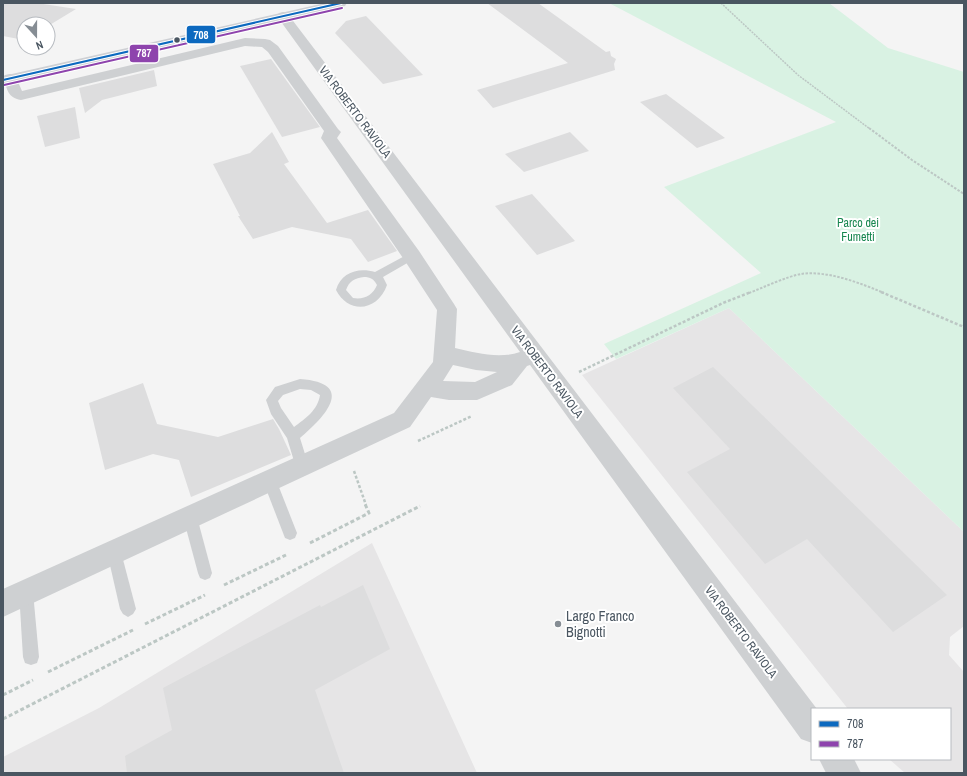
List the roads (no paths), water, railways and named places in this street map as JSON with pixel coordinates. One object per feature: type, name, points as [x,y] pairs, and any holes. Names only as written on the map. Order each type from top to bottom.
[{"type":"street","points":[[5,76],[306,3]]},
{"type":"street","points":[[5,76],[341,3]]},
{"type":"street","name":"VIA ROBERTO RAVIOLA","points":[[283,16],[461,254],[526,359],[555,384],[811,727]]},
{"type":"street","points":[[3,603],[402,420],[443,364],[445,354],[447,309],[412,256],[329,138],[330,134],[333,132],[273,48],[265,43],[245,42],[21,96],[16,94],[5,76]]},
{"type":"street","points":[[445,354],[471,362],[494,364],[526,359]]},
{"type":"street","points":[[427,387],[449,391],[477,391],[504,379],[526,359]]},
{"type":"street","points":[[836,760],[845,773]]},
{"type":"lane","points":[[376,276],[412,256]]},
{"type":"lane","points":[[293,436],[320,413],[326,401],[326,393],[313,385],[300,384],[279,391],[272,400],[275,410],[293,436],[302,467]]},
{"type":"lane","points":[[270,481],[290,533]]},
{"type":"lane","points":[[190,517],[205,573]]},
{"type":"lane","points":[[114,552],[128,609]]},
{"type":"lane","points":[[26,592],[31,657]]},
{"type":"place","name":"Largo Franco Bignotti","points":[[558,624]]},
{"type":"park label","name":"Parco dei Fumetti","points":[[858,230]]}]
